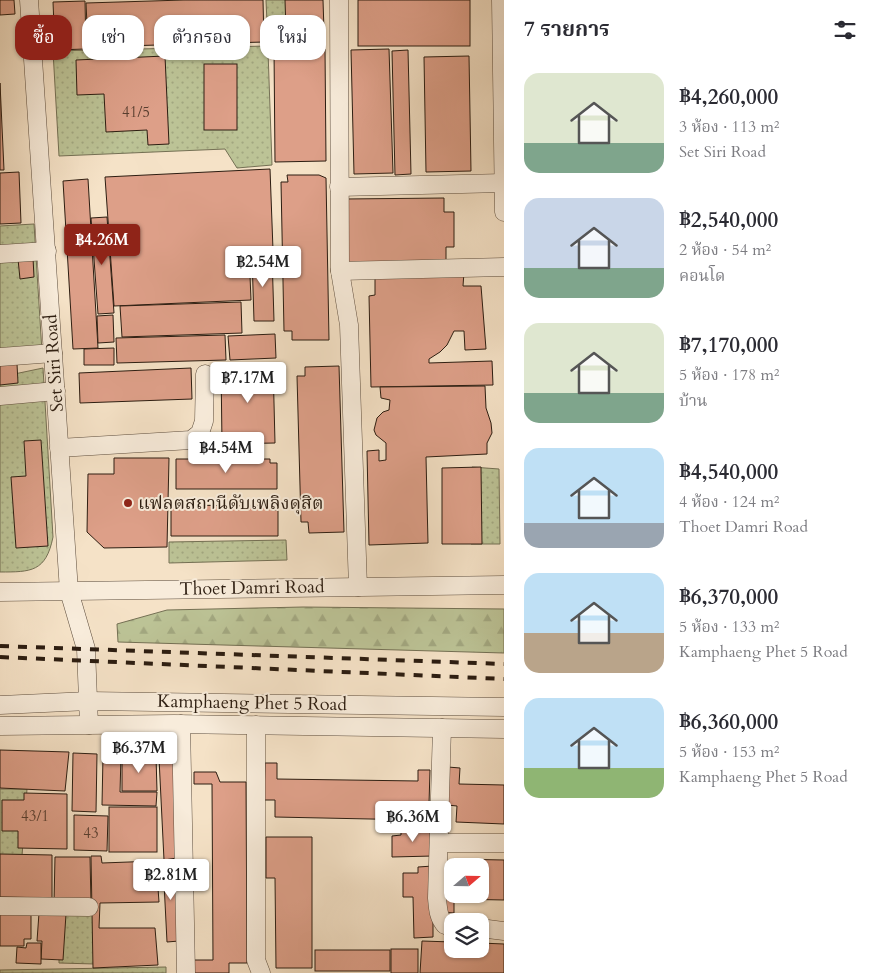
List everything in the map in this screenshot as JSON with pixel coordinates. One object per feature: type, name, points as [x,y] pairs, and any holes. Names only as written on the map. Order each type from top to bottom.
[{"type":"street","name":"Set Siri Road","points":[[30,0],[69,591],[86,649],[89,725]]},
{"type":"street","points":[[339,0],[340,272],[349,325],[358,587]]},
{"type":"street","points":[[501,0],[504,212]]},
{"type":"street","points":[[339,187],[504,179]]},
{"type":"street","points":[[0,254],[47,251]]},
{"type":"street","points":[[340,272],[504,267]]},
{"type":"street","points":[[0,357],[53,353]]},
{"type":"street","points":[[60,448],[191,440],[200,433],[204,421],[205,374]]},
{"type":"street","points":[[0,396],[56,391]]},
{"type":"street","name":"Thoet Damri Road","points":[[0,592],[504,585]]},
{"type":"street","name":"Kamphaeng Phet 5 Road","points":[[0,705],[89,702],[504,707]]},
{"type":"street","points":[[181,724],[186,973]]},
{"type":"street","name":"Kamphaeng Phet 5 Road","points":[[0,726],[181,724],[504,729]]},
{"type":"street","points":[[256,725],[256,960],[261,973]]},
{"type":"street","points":[[442,728],[438,912],[444,924]]},
{"type":"street","points":[[438,843],[504,843]]},
{"type":"street","points":[[0,906],[88,907]]},
{"type":"street","points":[[489,929],[504,931]]},
{"type":"green space","points":[[266,0],[290,0],[291,15],[267,15]]},
{"type":"green space","points":[[250,46],[260,46],[260,60],[268,60],[272,165],[237,168],[225,149],[59,156],[54,60],[72,60],[72,51],[82,50],[82,60],[144,60],[144,49],[154,49],[154,60],[250,60]]},
{"type":"green space","points":[[34,224],[42,352],[0,353],[0,226]]},
{"type":"green space","points":[[43,368],[53,537],[46,557],[36,568],[0,572],[0,377]]},
{"type":"green space","points":[[472,467],[499,469],[500,544],[471,544]]},
{"type":"green space","points":[[286,540],[287,560],[169,563],[169,542]]},
{"type":"green space","points":[[303,607],[504,609],[504,653],[118,642],[117,624],[167,610]]},
{"type":"green space","points":[[0,789],[27,789],[22,856],[0,858]]},
{"type":"green space","points":[[59,915],[96,915],[95,964],[59,963]]},
{"type":"green space","points":[[166,967],[166,973],[0,973],[0,970]]},
{"type":"building","points":[[0,0],[14,0],[15,14],[0,15]]},
{"type":"building","points":[[263,0],[263,15],[260,15],[260,42],[250,42],[250,15],[154,15],[154,45],[144,45],[144,15],[87,15],[86,3]]},
{"type":"building","points":[[285,0],[323,0],[323,15],[285,15]]},
{"type":"building","points":[[358,0],[470,0],[470,46],[358,46]]},
{"type":"building","points":[[85,1],[85,15],[82,15],[82,49],[72,49],[72,15],[54,15],[53,2]]},
{"type":"building","points":[[389,49],[393,173],[354,174],[351,50]]},
{"type":"building","points":[[408,50],[411,174],[395,175],[392,51]]},
{"type":"building","points":[[154,56],[154,60],[165,60],[169,144],[148,145],[147,130],[106,132],[104,94],[77,95],[76,60],[144,60],[144,57]]},
{"type":"building","points":[[469,56],[471,171],[426,172],[424,57]]},
{"type":"building","points":[[274,60],[325,60],[326,161],[275,162]]},
{"type":"building","points":[[204,64],[237,64],[237,130],[204,130]]},
{"type":"building","points":[[0,83],[4,170],[0,170]]},
{"type":"building","points":[[270,169],[273,250],[249,252],[251,300],[114,306],[105,177]]},
{"type":"building","points":[[19,172],[21,223],[0,224],[0,173]]},
{"type":"building","points":[[287,175],[319,175],[326,178],[329,340],[292,340],[292,331],[284,331],[281,182],[288,182]]},
{"type":"building","points":[[88,179],[98,348],[73,349],[63,181]]},
{"type":"building","points":[[444,198],[444,212],[454,212],[454,247],[446,247],[446,263],[346,264],[345,199]]},
{"type":"building","points":[[107,217],[114,313],[98,314],[91,218]]},
{"type":"building","points":[[272,255],[274,321],[254,321],[252,256]]},
{"type":"building","points":[[33,258],[34,277],[20,279],[18,259]]},
{"type":"building","points":[[464,272],[463,286],[481,286],[486,349],[465,350],[464,331],[454,331],[447,345],[429,359],[429,363],[492,361],[493,385],[371,387],[369,296],[375,295],[375,277]]},
{"type":"building","points":[[241,302],[242,333],[122,337],[120,306]]},
{"type":"building","points":[[113,315],[114,342],[98,343],[97,316]]},
{"type":"building","points":[[275,334],[276,358],[230,360],[228,336]]},
{"type":"building","points":[[225,335],[226,360],[117,363],[116,338]]},
{"type":"building","points":[[114,348],[114,365],[84,365],[84,349]]},
{"type":"building","points":[[273,363],[275,443],[222,444],[221,365]]},
{"type":"building","points":[[17,364],[18,383],[0,385],[0,365]]},
{"type":"building","points":[[339,366],[344,532],[309,533],[308,522],[301,522],[297,376],[305,376],[305,367]]},
{"type":"building","points":[[191,368],[192,399],[80,403],[79,373]]},
{"type":"building","points":[[485,386],[486,408],[492,433],[487,443],[487,454],[426,457],[428,543],[369,545],[367,451],[379,450],[379,461],[386,460],[386,443],[376,435],[374,430],[377,418],[383,412],[389,410],[390,400],[381,398],[380,387]]},
{"type":"building","points":[[41,440],[48,546],[16,548],[11,477],[26,476],[24,441]]},
{"type":"building","name":"แฟลตสถานีดับเพลิงดุสิต","points":[[114,458],[169,458],[167,547],[104,548],[87,532],[88,474],[114,474]]},
{"type":"building","points":[[176,459],[270,459],[270,463],[277,463],[277,489],[176,489]]},
{"type":"building","points":[[481,467],[482,544],[442,544],[442,468]]},
{"type":"building","points":[[171,505],[271,506],[271,510],[278,510],[278,536],[171,536]]},
{"type":"building","points":[[0,750],[69,752],[65,791],[0,788]]},
{"type":"building","points":[[73,753],[97,754],[96,812],[72,811]]},
{"type":"building","points":[[103,756],[121,756],[120,792],[157,792],[156,806],[102,805]]},
{"type":"building","points":[[122,756],[156,756],[157,791],[122,791]]},
{"type":"building","points":[[159,758],[174,758],[177,858],[164,860]]},
{"type":"building","points":[[265,763],[277,763],[277,779],[418,781],[418,770],[430,770],[429,804],[419,804],[418,820],[275,817],[275,800],[264,800]]},
{"type":"building","points":[[448,767],[460,768],[459,784],[504,785],[504,824],[456,822],[457,806],[447,805]]},
{"type":"building","points":[[194,772],[216,772],[220,782],[246,782],[247,963],[229,963],[229,973],[194,973],[194,960],[213,960],[212,784],[194,784]]},
{"type":"building","points":[[24,793],[67,794],[67,849],[18,848],[18,831],[2,831],[2,800],[24,800]]},
{"type":"building","points":[[109,807],[157,807],[157,852],[109,852]]},
{"type":"building","points":[[74,815],[108,816],[107,851],[74,850]]},
{"type":"building","points":[[432,828],[433,856],[392,857],[392,836],[401,835],[401,829]]},
{"type":"building","points":[[266,837],[312,837],[312,968],[276,968],[275,878],[266,878]]},
{"type":"building","points":[[0,854],[52,855],[52,898],[0,897]]},
{"type":"building","points":[[91,856],[101,856],[102,863],[156,861],[159,902],[100,903],[99,928],[155,928],[158,965],[93,968]]},
{"type":"building","points":[[55,857],[90,857],[91,904],[54,903]]},
{"type":"building","points":[[489,860],[504,860],[504,900],[489,900]]},
{"type":"building","points":[[163,863],[177,863],[179,941],[167,942]]},
{"type":"building","points":[[433,866],[433,937],[414,938],[413,897],[403,897],[403,873],[418,873],[418,867]]},
{"type":"building","points":[[440,874],[444,874],[444,903],[454,903],[454,913],[440,912]]},
{"type":"building","points":[[39,913],[66,914],[63,960],[41,959],[42,941],[37,941]]},
{"type":"building","points":[[0,914],[31,915],[31,939],[24,939],[24,946],[0,946]]},
{"type":"building","points":[[422,941],[444,942],[444,958],[489,958],[489,943],[504,944],[504,973],[420,973]]},
{"type":"building","points":[[27,943],[41,943],[41,964],[16,963],[17,947],[26,948]]},
{"type":"building","points":[[391,949],[418,949],[418,973],[391,973]]},
{"type":"building","points":[[315,950],[390,950],[390,971],[315,971]]},
{"type":"railway","points":[[0,646],[504,664]]},
{"type":"railway","points":[[0,657],[504,679]]},
{"type":"place","name":"แฟลตสถานีดับเพลิงดุสิต","points":[[128,503]]}]
